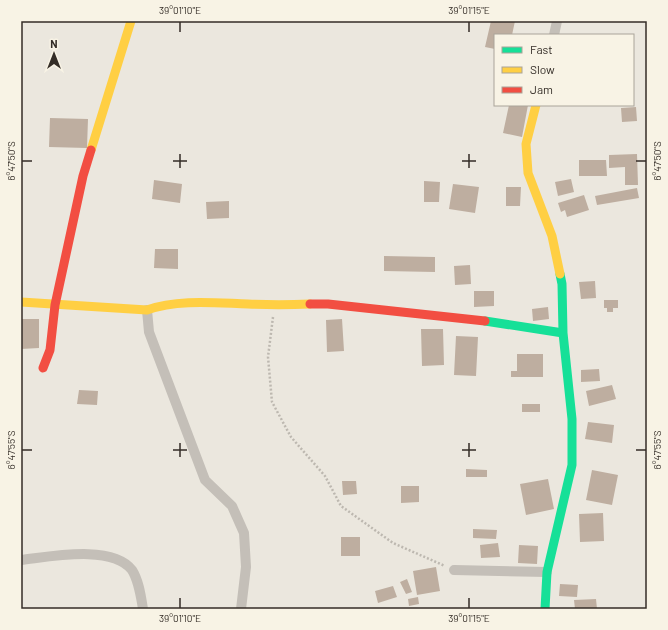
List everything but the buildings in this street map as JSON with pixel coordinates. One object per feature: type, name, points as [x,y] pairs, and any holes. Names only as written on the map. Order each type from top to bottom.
[{"type":"street","points":[[43,368],[50,350],[54,305],[83,176],[131,21]]},
{"type":"street","points":[[554,34],[557,21]]},
{"type":"street","points":[[536,106],[526,144],[528,173],[552,236],[562,284],[563,333],[572,419],[572,465],[547,572],[545,609]]},
{"type":"street","points":[[21,302],[146,310],[158,306],[202,302],[275,305],[328,304],[468,319],[563,333]]},
{"type":"street","points":[[146,310],[149,332],[205,480],[232,506],[244,533],[246,567],[241,609]]},
{"type":"street","points":[[21,560],[82,554],[98,554],[119,561],[132,570],[140,590],[143,609]]},
{"type":"street","points":[[454,570],[547,572]]},
{"type":"path","points":[[275,305],[268,357],[272,402],[291,437],[325,476],[341,506],[393,543],[454,570]]},
{"type":"traffic: fast","points":[[545,609],[547,572],[572,465],[572,419],[563,333],[562,284],[560,274]]},
{"type":"traffic: fast","points":[[485,321],[563,333]]},
{"type":"traffic: slow","points":[[91,150],[131,21]]},
{"type":"traffic: slow","points":[[536,106],[526,144],[528,173],[552,236],[560,274]]},
{"type":"traffic: slow","points":[[21,302],[147,310],[171,304],[197,302],[271,305],[310,304]]},
{"type":"traffic: jam","points":[[43,368],[50,350],[55,305],[83,176],[91,150]]},
{"type":"traffic: jam","points":[[310,304],[328,304],[485,321]]}]
